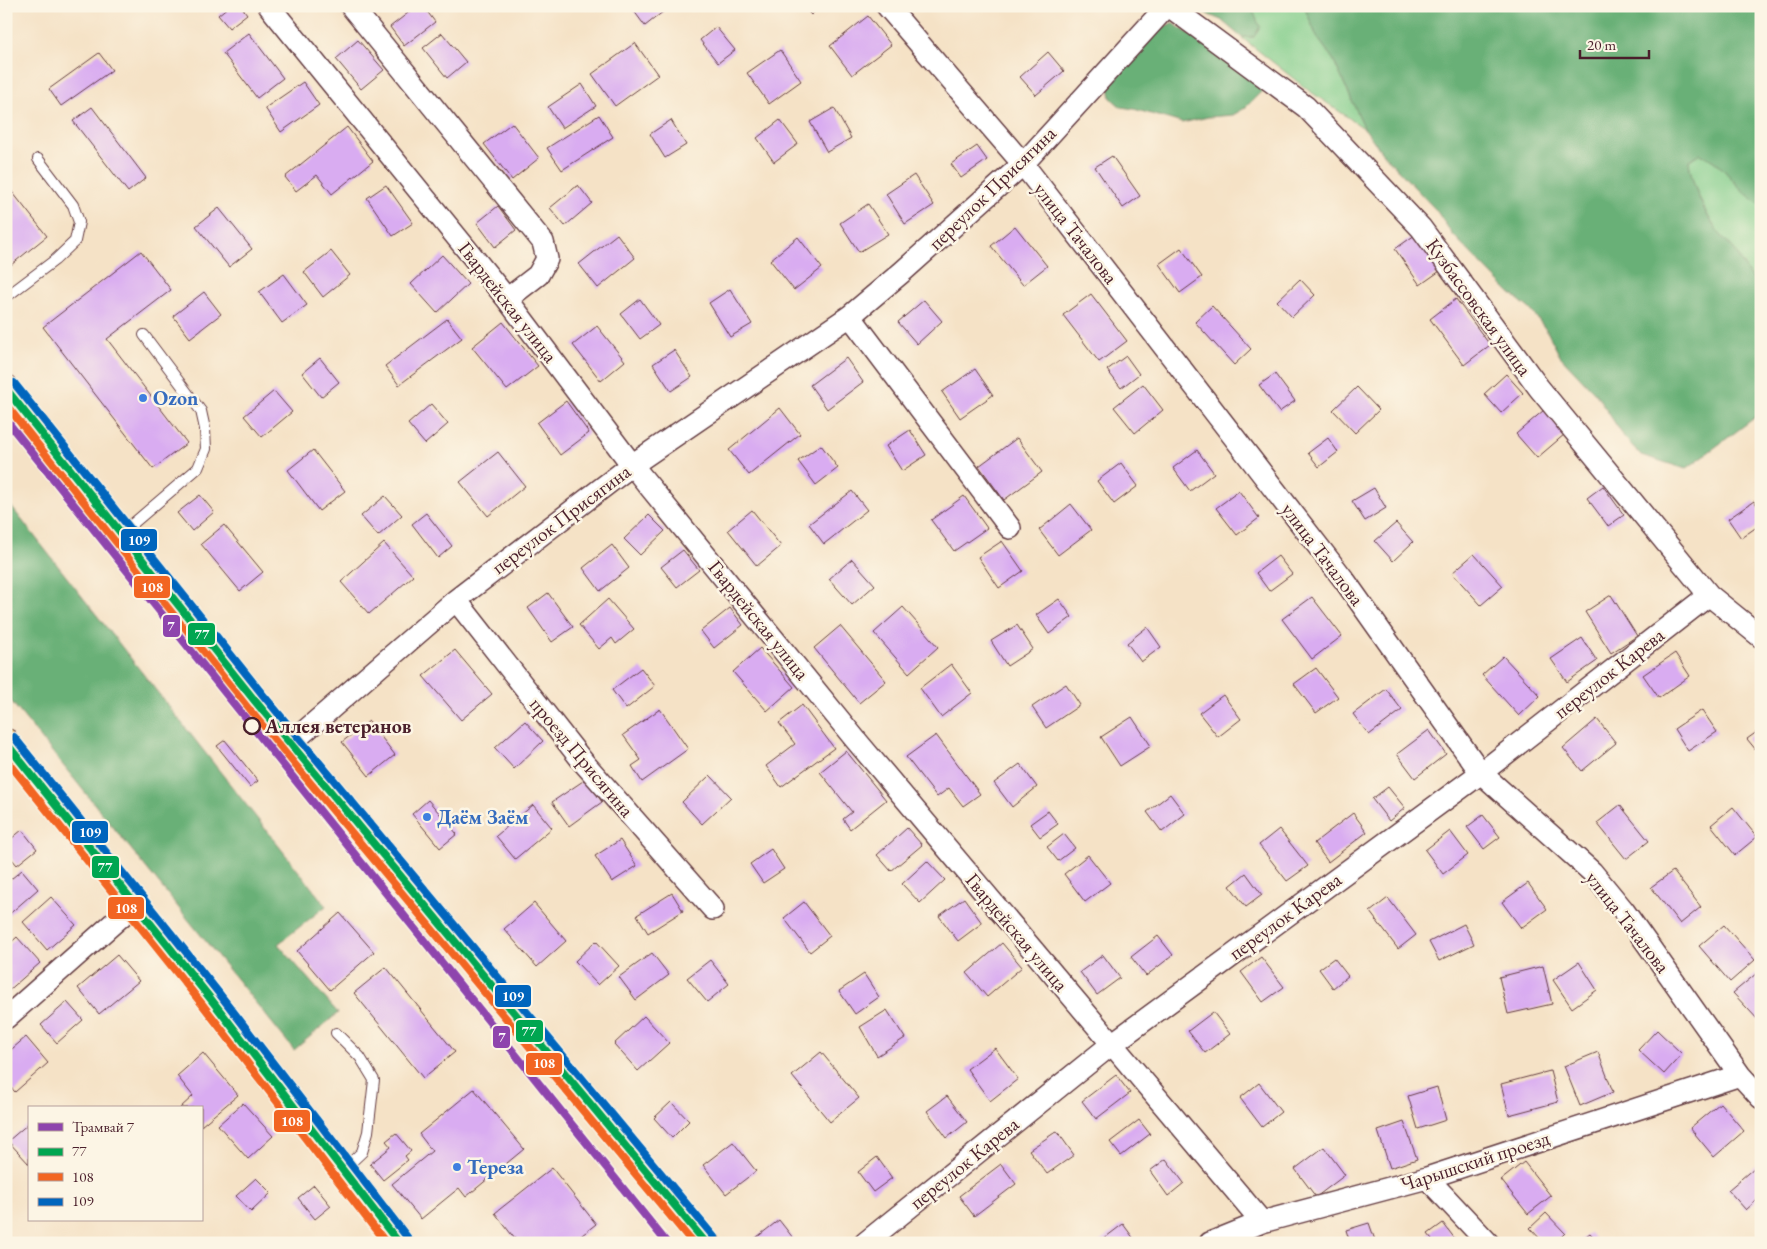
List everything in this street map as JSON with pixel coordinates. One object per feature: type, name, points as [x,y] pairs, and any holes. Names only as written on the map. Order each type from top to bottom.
[{"type":"highway","points":[[6,389],[290,744],[706,1243]]},
{"type":"highway","points":[[6,743],[135,904],[399,1243]]},
{"type":"street","name":"Гвардейская улица","points":[[270,6],[507,299],[632,464],[855,739],[1262,1222]]},
{"type":"street","points":[[351,6],[542,242],[548,258],[538,275],[507,299]]},
{"type":"street","name":"улица Тачалова","points":[[887,6],[1023,164],[1345,581],[1481,773],[1592,872],[1624,911],[1740,1074],[1761,1098]]},
{"type":"street","name":"переулок Присягина","points":[[290,744],[456,600],[632,464],[850,316],[1023,164],[1168,6]]},
{"type":"street","name":"Кузбассовская улица","points":[[1168,6],[1306,107],[1421,228],[1539,388],[1709,594],[1761,637]]},
{"type":"street","points":[[850,316],[1010,528]]},
{"type":"street","name":"переулок Карева","points":[[865,1243],[1112,1044],[1481,773],[1709,594]]},
{"type":"street","name":"проезд Присягина","points":[[456,600],[584,763],[713,910]]},
{"type":"street","points":[[6,1018],[135,904]]},
{"type":"street","name":"Чарышский проезд","points":[[1210,1243],[1262,1222],[1427,1178],[1740,1074]]},
{"type":"street","points":[[1427,1178],[1488,1243]]},
{"type":"lane","points":[[6,297],[55,260],[75,240],[79,222],[72,205],[38,159]]},
{"type":"lane","points":[[121,533],[198,468],[206,449],[205,429],[200,411],[144,335]]},
{"type":"lane","points":[[336,1033],[360,1057],[374,1080],[368,1132],[362,1152],[342,1170]]},
{"type":"green space","points":[[1195,6],[1251,6],[1260,27],[1254,37],[1241,37],[1221,20]]},
{"type":"green space","points":[[1251,6],[1304,6],[1317,37],[1333,59],[1365,129],[1308,90],[1241,37],[1254,37],[1259,27]]},
{"type":"green space","points":[[1304,6],[1761,6],[1761,206],[1712,160],[1700,154],[1689,160],[1695,188],[1708,217],[1718,232],[1734,249],[1752,279],[1761,287],[1761,413],[1686,469],[1641,455],[1624,437],[1596,394],[1560,356],[1547,331],[1530,309],[1510,293],[1453,235],[1436,210],[1383,154],[1365,129],[1333,59],[1317,37]]},
{"type":"green space","points":[[1172,23],[1238,64],[1246,76],[1258,79],[1263,90],[1245,108],[1233,115],[1208,117],[1182,123],[1121,107],[1111,98],[1109,86],[1121,68],[1144,42]]},
{"type":"green space","points":[[1700,154],[1717,164],[1742,190],[1761,206],[1761,287],[1749,274],[1734,249],[1718,232],[1703,207],[1692,177],[1689,160]]},
{"type":"green space","points":[[6,500],[326,906],[278,944],[338,1013],[294,1050],[6,695]]},
{"type":"building","points":[[229,6],[241,6],[247,14],[229,28],[218,15]]},
{"type":"building","points":[[417,6],[423,6],[435,22],[404,46],[390,27]]},
{"type":"building","points":[[632,6],[661,6],[664,11],[645,26]]},
{"type":"building","points":[[803,6],[820,6],[811,15]]},
{"type":"building","points":[[868,16],[891,45],[852,75],[830,46]]},
{"type":"building","points":[[716,27],[735,50],[718,63],[700,40]]},
{"type":"building","points":[[249,33],[283,78],[257,98],[223,53]]},
{"type":"building","points":[[442,33],[466,62],[447,78],[423,48]]},
{"type":"building","points":[[358,40],[384,70],[361,89],[336,59]]},
{"type":"building","points":[[635,43],[658,75],[615,106],[592,74]]},
{"type":"building","points":[[780,50],[801,81],[769,104],[747,73]]},
{"type":"building","points":[[1048,52],[1064,71],[1036,95],[1020,77]]},
{"type":"building","points":[[99,53],[112,70],[61,106],[49,89]]},
{"type":"building","points":[[303,82],[319,105],[281,132],[265,108]]},
{"type":"building","points":[[582,84],[596,106],[562,128],[548,107]]},
{"type":"building","points":[[92,107],[146,178],[128,192],[73,121]]},
{"type":"building","points":[[834,108],[851,138],[827,152],[810,122]]},
{"type":"building","points":[[599,115],[613,137],[562,170],[547,148]]},
{"type":"building","points":[[671,120],[686,145],[665,158],[650,134]]},
{"type":"building","points":[[780,120],[798,144],[774,162],[757,138]]},
{"type":"building","points":[[512,123],[539,158],[512,180],[484,144]]},
{"type":"building","points":[[347,127],[373,161],[332,194],[317,175],[296,191],[285,177]]},
{"type":"building","points":[[977,146],[987,160],[961,178],[951,164]]},
{"type":"building","points":[[1112,156],[1140,196],[1123,208],[1095,167]]},
{"type":"building","points":[[914,175],[934,205],[905,224],[886,194]]},
{"type":"building","points":[[6,184],[47,236],[6,269]]},
{"type":"building","points":[[386,185],[413,223],[393,236],[367,198]]},
{"type":"building","points":[[578,185],[592,203],[565,226],[550,208]]},
{"type":"building","points":[[868,204],[888,234],[859,252],[840,223]]},
{"type":"building","points":[[498,206],[516,230],[495,247],[477,223]]},
{"type":"building","points":[[219,208],[252,249],[229,267],[196,226]]},
{"type":"building","points":[[1015,226],[1047,266],[1023,285],[991,246]]},
{"type":"building","points":[[617,234],[635,258],[598,288],[579,264]]},
{"type":"building","points":[[1415,235],[1440,271],[1420,285],[1395,249]]},
{"type":"building","points":[[798,237],[822,268],[794,290],[770,260]]},
{"type":"building","points":[[1181,248],[1202,277],[1180,293],[1159,264]]},
{"type":"building","points":[[141,251],[171,290],[107,339],[187,443],[153,469],[43,327]]},
{"type":"building","points":[[331,251],[350,275],[323,297],[304,272]]},
{"type":"building","points":[[442,255],[468,284],[437,313],[411,284]]},
{"type":"building","points":[[284,274],[307,305],[282,323],[259,292]]},
{"type":"building","points":[[1300,279],[1315,295],[1292,317],[1277,301]]},
{"type":"building","points":[[730,289],[752,324],[730,337],[709,303]]},
{"type":"building","points":[[204,292],[221,314],[190,338],[173,316]]},
{"type":"building","points":[[1091,294],[1127,341],[1099,362],[1063,315]]},
{"type":"building","points":[[640,299],[659,325],[640,339],[621,314]]},
{"type":"building","points":[[1456,299],[1490,345],[1464,365],[1430,319]]},
{"type":"building","points":[[924,300],[942,321],[917,344],[898,322]]},
{"type":"building","points":[[1212,306],[1251,349],[1234,365],[1195,322]]},
{"type":"building","points":[[447,319],[462,338],[399,385],[385,366]]},
{"type":"building","points":[[503,322],[538,366],[507,390],[472,347]]},
{"type":"building","points":[[597,326],[625,361],[601,381],[573,345]]},
{"type":"building","points":[[674,350],[692,377],[671,391],[653,364]]},
{"type":"building","points":[[1126,356],[1139,374],[1121,388],[1107,370]]},
{"type":"building","points":[[320,358],[339,382],[321,397],[302,373]]},
{"type":"building","points":[[846,358],[863,382],[827,409],[810,385]]},
{"type":"building","points":[[975,369],[993,395],[960,418],[942,392]]},
{"type":"building","points":[[1275,374],[1295,401],[1279,412],[1259,385]]},
{"type":"building","points":[[1506,374],[1523,393],[1501,413],[1484,394]]},
{"type":"building","points":[[1143,384],[1163,410],[1135,433],[1114,407]]},
{"type":"building","points":[[1357,387],[1379,410],[1355,433],[1333,410]]},
{"type":"building","points":[[274,391],[292,412],[262,437],[244,416]]},
{"type":"building","points":[[566,401],[589,433],[560,455],[537,423]]},
{"type":"building","points":[[431,404],[448,424],[425,444],[408,424]]},
{"type":"building","points":[[780,408],[800,434],[749,475],[729,450]]},
{"type":"building","points":[[1544,410],[1565,434],[1537,458],[1516,434]]},
{"type":"building","points":[[910,430],[926,455],[902,471],[886,446]]},
{"type":"building","points":[[1017,438],[1042,472],[1004,500],[979,466]]},
{"type":"building","points":[[1328,438],[1338,452],[1319,467],[1308,453]]},
{"type":"building","points":[[821,445],[838,468],[816,485],[798,461]]},
{"type":"building","points":[[313,450],[345,491],[319,511],[288,470]]},
{"type":"building","points":[[1197,450],[1214,473],[1190,491],[1173,468]]},
{"type":"building","points":[[498,452],[525,486],[488,516],[460,482]]},
{"type":"building","points":[[1121,463],[1138,486],[1114,504],[1097,481]]},
{"type":"building","points":[[1603,486],[1624,515],[1608,526],[1587,498]]},
{"type":"building","points":[[1374,488],[1386,508],[1365,521],[1352,501]]},
{"type":"building","points":[[852,491],[867,510],[824,544],[809,524]]},
{"type":"building","points":[[1239,491],[1259,518],[1237,535],[1216,508]]},
{"type":"building","points":[[200,495],[214,512],[192,531],[177,513]]},
{"type":"building","points":[[385,496],[402,515],[378,536],[361,516]]},
{"type":"building","points":[[964,496],[987,528],[954,551],[931,520]]},
{"type":"building","points":[[1754,501],[1761,511],[1761,524],[1741,538],[1728,519]]},
{"type":"building","points":[[1071,504],[1091,530],[1058,555],[1039,530]]},
{"type":"building","points":[[752,510],[781,546],[757,566],[728,530]]},
{"type":"building","points":[[426,513],[452,546],[438,558],[412,524]]},
{"type":"building","points":[[649,515],[665,531],[640,555],[624,539]]},
{"type":"building","points":[[1396,523],[1413,542],[1393,561],[1375,541]]},
{"type":"building","points":[[224,525],[263,572],[240,591],[201,544]]},
{"type":"building","points":[[1002,541],[1023,571],[999,588],[978,557]]},
{"type":"building","points":[[384,543],[413,576],[369,614],[341,582]]},
{"type":"building","points":[[612,545],[629,568],[600,591],[583,568]]},
{"type":"building","points":[[683,550],[699,570],[677,587],[661,567]]},
{"type":"building","points":[[1474,554],[1503,586],[1481,605],[1452,573]]},
{"type":"building","points":[[1278,556],[1292,574],[1269,591],[1256,573]]},
{"type":"building","points":[[852,559],[875,585],[852,605],[829,579]]},
{"type":"building","points":[[548,593],[573,627],[552,642],[528,608]]},
{"type":"building","points":[[1611,595],[1637,636],[1611,653],[1585,612]]},
{"type":"building","points":[[1312,597],[1342,636],[1312,659],[1282,619]]},
{"type":"building","points":[[608,599],[634,629],[616,644],[612,638],[599,649],[579,625]]},
{"type":"building","points":[[1059,599],[1072,617],[1049,634],[1036,615]]},
{"type":"building","points":[[903,607],[938,647],[909,673],[874,633]]},
{"type":"building","points":[[730,608],[743,625],[714,648],[701,631]]},
{"type":"building","points":[[1017,625],[1033,649],[1007,666],[991,641]]},
{"type":"building","points":[[840,626],[886,681],[859,703],[814,648]]},
{"type":"building","points":[[1147,627],[1161,647],[1141,662],[1127,643]]},
{"type":"building","points":[[1582,638],[1597,661],[1567,682],[1551,659]]},
{"type":"building","points":[[760,648],[794,687],[767,711],[733,672]]},
{"type":"building","points":[[455,650],[492,694],[461,720],[423,676]]},
{"type":"building","points":[[1675,653],[1690,676],[1659,698],[1643,675]]},
{"type":"building","points":[[1503,656],[1540,696],[1519,716],[1482,675]]},
{"type":"building","points":[[951,664],[972,693],[941,717],[920,688]]},
{"type":"building","points":[[641,668],[655,686],[626,709],[612,690]]},
{"type":"building","points":[[1316,668],[1338,697],[1316,713],[1294,684]]},
{"type":"building","points":[[1066,684],[1080,705],[1046,728],[1032,707]]},
{"type":"building","points":[[1386,689],[1402,710],[1369,735],[1353,714]]},
{"type":"building","points":[[1223,695],[1241,719],[1218,737],[1199,713]]},
{"type":"building","points":[[802,705],[834,748],[781,787],[766,766],[795,744],[779,723]]},
{"type":"building","points":[[660,709],[688,749],[642,782],[632,766],[641,760],[623,735]]},
{"type":"building","points":[[1702,710],[1717,732],[1688,751],[1674,729]]},
{"type":"building","points":[[1132,717],[1151,746],[1120,766],[1101,737]]},
{"type":"building","points":[[1597,719],[1616,743],[1582,771],[1563,748]]},
{"type":"building","points":[[369,721],[395,755],[369,776],[342,742]]},
{"type":"building","points":[[525,721],[543,741],[514,769],[495,748]]},
{"type":"building","points":[[1761,729],[1761,756],[1747,739]]},
{"type":"building","points":[[1429,730],[1446,754],[1415,778],[1397,754]]},
{"type":"building","points":[[936,735],[980,794],[963,806],[949,788],[937,797],[906,757]]},
{"type":"building","points":[[225,740],[258,781],[250,787],[217,746]]},
{"type":"building","points":[[846,751],[886,800],[850,829],[843,819],[852,812],[820,772]]},
{"type":"building","points":[[1020,764],[1037,787],[1012,807],[994,783]]},
{"type":"building","points":[[710,775],[731,797],[702,824],[682,802]]},
{"type":"building","points":[[586,779],[602,802],[569,826],[552,802]]},
{"type":"building","points":[[1388,787],[1405,808],[1389,821],[1372,799]]},
{"type":"building","points":[[1170,794],[1185,814],[1162,832],[1147,812]]},
{"type":"building","points":[[428,800],[457,834],[440,848],[412,814]]},
{"type":"building","points":[[533,805],[552,828],[515,859],[496,836]]},
{"type":"building","points":[[1620,805],[1649,841],[1626,859],[1597,823]]},
{"type":"building","points":[[1733,807],[1757,837],[1735,855],[1711,825]]},
{"type":"building","points":[[1048,811],[1058,824],[1040,837],[1030,824]]},
{"type":"building","points":[[1353,813],[1367,832],[1328,862],[1314,843]]},
{"type":"building","points":[[1483,815],[1500,837],[1484,849],[1467,827]]},
{"type":"building","points":[[907,828],[922,845],[891,871],[877,855]]},
{"type":"building","points":[[1279,829],[1308,866],[1287,881],[1259,845]]},
{"type":"building","points":[[22,830],[37,849],[17,865],[6,852],[6,843]]},
{"type":"building","points":[[1450,831],[1468,855],[1443,874],[1425,850]]},
{"type":"building","points":[[1064,834],[1075,848],[1058,861],[1047,847]]},
{"type":"building","points":[[620,840],[637,866],[612,882],[595,856]]},
{"type":"building","points":[[771,849],[784,869],[763,883],[750,864]]},
{"type":"building","points":[[1088,855],[1110,883],[1085,902],[1064,874]]},
{"type":"building","points":[[927,861],[945,880],[920,903],[902,884]]},
{"type":"building","points":[[22,870],[38,889],[6,917],[6,883]]},
{"type":"building","points":[[1673,871],[1701,907],[1680,924],[1651,887]]},
{"type":"building","points":[[1246,873],[1262,895],[1246,907],[1230,886]]},
{"type":"building","points":[[1528,883],[1547,909],[1521,928],[1502,902]]},
{"type":"building","points":[[672,893],[683,911],[648,933],[637,915]]},
{"type":"building","points":[[51,897],[76,925],[47,950],[23,922]]},
{"type":"building","points":[[964,898],[982,923],[958,941],[939,916]]},
{"type":"building","points":[[1388,898],[1416,935],[1398,949],[1370,912]]},
{"type":"building","points":[[804,902],[830,936],[810,952],[784,918]]},
{"type":"building","points":[[534,903],[566,941],[537,967],[504,929]]},
{"type":"building","points":[[340,913],[374,952],[330,990],[297,951]]},
{"type":"building","points":[[1464,924],[1474,944],[1439,961],[1429,942]]},
{"type":"building","points":[[1724,925],[1755,960],[1730,982],[1699,946]]},
{"type":"building","points":[[1158,936],[1173,955],[1146,976],[1131,957]]},
{"type":"building","points":[[17,937],[40,963],[6,993],[6,947]]},
{"type":"building","points":[[596,941],[619,966],[598,985],[575,961]]},
{"type":"building","points":[[1002,943],[1022,967],[987,997],[967,973]]},
{"type":"building","points":[[652,953],[669,975],[636,1000],[619,977]]},
{"type":"building","points":[[117,955],[139,981],[99,1014],[78,988]]},
{"type":"building","points":[[1103,955],[1120,978],[1097,995],[1080,972]]},
{"type":"building","points":[[1261,957],[1284,987],[1263,1002],[1241,972]]},
{"type":"building","points":[[1334,958],[1348,976],[1333,988],[1319,969]]},
{"type":"building","points":[[710,960],[729,984],[707,1002],[687,978]]},
{"type":"building","points":[[1579,962],[1597,990],[1572,1008],[1553,980]]},
{"type":"building","points":[[1543,966],[1552,1004],[1508,1014],[1499,977]]},
{"type":"building","points":[[386,967],[455,1052],[423,1078],[354,993]]},
{"type":"building","points":[[1757,973],[1761,977],[1761,1023],[1733,993]]},
{"type":"building","points":[[864,974],[879,997],[855,1014],[839,991]]},
{"type":"building","points":[[67,1002],[83,1020],[57,1043],[41,1025]]},
{"type":"building","points":[[887,1010],[905,1038],[877,1056],[860,1027]]},
{"type":"building","points":[[1213,1012],[1230,1034],[1205,1053],[1188,1031]]},
{"type":"building","points":[[644,1016],[669,1043],[638,1071],[614,1044]]},
{"type":"building","points":[[1657,1030],[1682,1054],[1664,1074],[1638,1050]]},
{"type":"building","points":[[26,1037],[48,1063],[15,1092],[6,1082],[6,1054]]},
{"type":"building","points":[[995,1048],[1018,1079],[990,1101],[967,1069]]},
{"type":"building","points":[[821,1052],[859,1098],[830,1122],[792,1076]]},
{"type":"building","points":[[1598,1052],[1613,1092],[1580,1106],[1564,1066]]},
{"type":"building","points":[[203,1053],[238,1095],[202,1125],[202,1106],[182,1106],[193,1096],[177,1076]]},
{"type":"building","points":[[1550,1071],[1558,1102],[1509,1115],[1501,1084]]},
{"type":"building","points":[[1116,1075],[1130,1093],[1096,1119],[1082,1101]]},
{"type":"building","points":[[1259,1083],[1281,1112],[1262,1127],[1240,1098]]},
{"type":"building","points":[[1437,1087],[1446,1120],[1418,1129],[1408,1096]]},
{"type":"building","name":"Тереза","points":[[474,1089],[524,1149],[466,1197],[459,1188],[421,1219],[392,1184],[432,1151],[419,1134]]},
{"type":"building","points":[[947,1096],[967,1122],[947,1138],[927,1111]]},
{"type":"building","points":[[671,1102],[689,1121],[672,1138],[654,1118]]},
{"type":"building","points":[[243,1103],[273,1136],[248,1159],[218,1125]]},
{"type":"building","points":[[1720,1103],[1744,1131],[1714,1157],[1690,1128]]},
{"type":"building","points":[[1139,1120],[1150,1134],[1121,1156],[1110,1142]]},
{"type":"building","points":[[1404,1122],[1417,1159],[1390,1168],[1378,1131]]},
{"type":"building","points":[[28,1124],[28,1163],[8,1141]]},
{"type":"building","points":[[1057,1131],[1074,1155],[1047,1174],[1029,1150]]},
{"type":"building","points":[[396,1133],[411,1151],[405,1156],[408,1160],[383,1180],[370,1164],[391,1147],[386,1141]]},
{"type":"building","points":[[733,1142],[756,1171],[726,1194],[703,1165]]},
{"type":"building","points":[[1324,1147],[1345,1175],[1316,1197],[1295,1169]]},
{"type":"building","points":[[877,1157],[892,1178],[873,1192],[858,1172]]},
{"type":"building","points":[[1166,1159],[1184,1183],[1168,1196],[1150,1171]]},
{"type":"building","points":[[1524,1162],[1551,1196],[1528,1214],[1501,1180]]},
{"type":"building","points":[[1761,1162],[1761,1201],[1758,1199],[1746,1210],[1728,1190]]},
{"type":"building","points":[[1001,1164],[1016,1184],[974,1216],[959,1196]]},
{"type":"building","points":[[552,1168],[596,1224],[572,1243],[518,1243],[495,1213]]},
{"type":"building","points":[[256,1178],[271,1193],[251,1212],[236,1196]]},
{"type":"building","points":[[314,1185],[331,1206],[315,1219],[298,1198]]},
{"type":"building","points":[[1546,1213],[1565,1233],[1555,1243],[1544,1243],[1530,1228]]},
{"type":"building","points":[[779,1220],[797,1243],[754,1243],[752,1241]]},
{"type":"building","points":[[1369,1223],[1376,1243],[1350,1243],[1346,1230]]},
{"type":"building","points":[[1443,1223],[1458,1243],[1435,1243],[1428,1234]]},
{"type":"building","points":[[1123,1224],[1137,1243],[1098,1243]]},
{"type":"building","points":[[1590,1233],[1598,1243],[1577,1243]]},
{"type":"tram line","name":"7","points":[[6,420],[667,1243]]},
{"type":"transit line","name":"109","points":[[14,383],[263,695],[714,1237]]},
{"type":"transit line","name":"77","points":[[6,389],[255,701],[706,1243]]},
{"type":"transit line","name":"108","points":[[6,405],[247,707],[693,1243]]},
{"type":"transit line","name":"109","points":[[14,737],[218,992],[407,1237]]},
{"type":"transit line","name":"77","points":[[6,743],[210,998],[399,1243]]},
{"type":"transit line","name":"108","points":[[6,759],[202,1004],[386,1243]]},
{"type":"place","name":"Ozon","points":[[143,398]]},
{"type":"place","name":"Аллея ветеранов","points":[[252,726]]},
{"type":"place","name":"Даём Заём","points":[[427,817]]},
{"type":"place","name":"Тереза","points":[[457,1167]]}]
